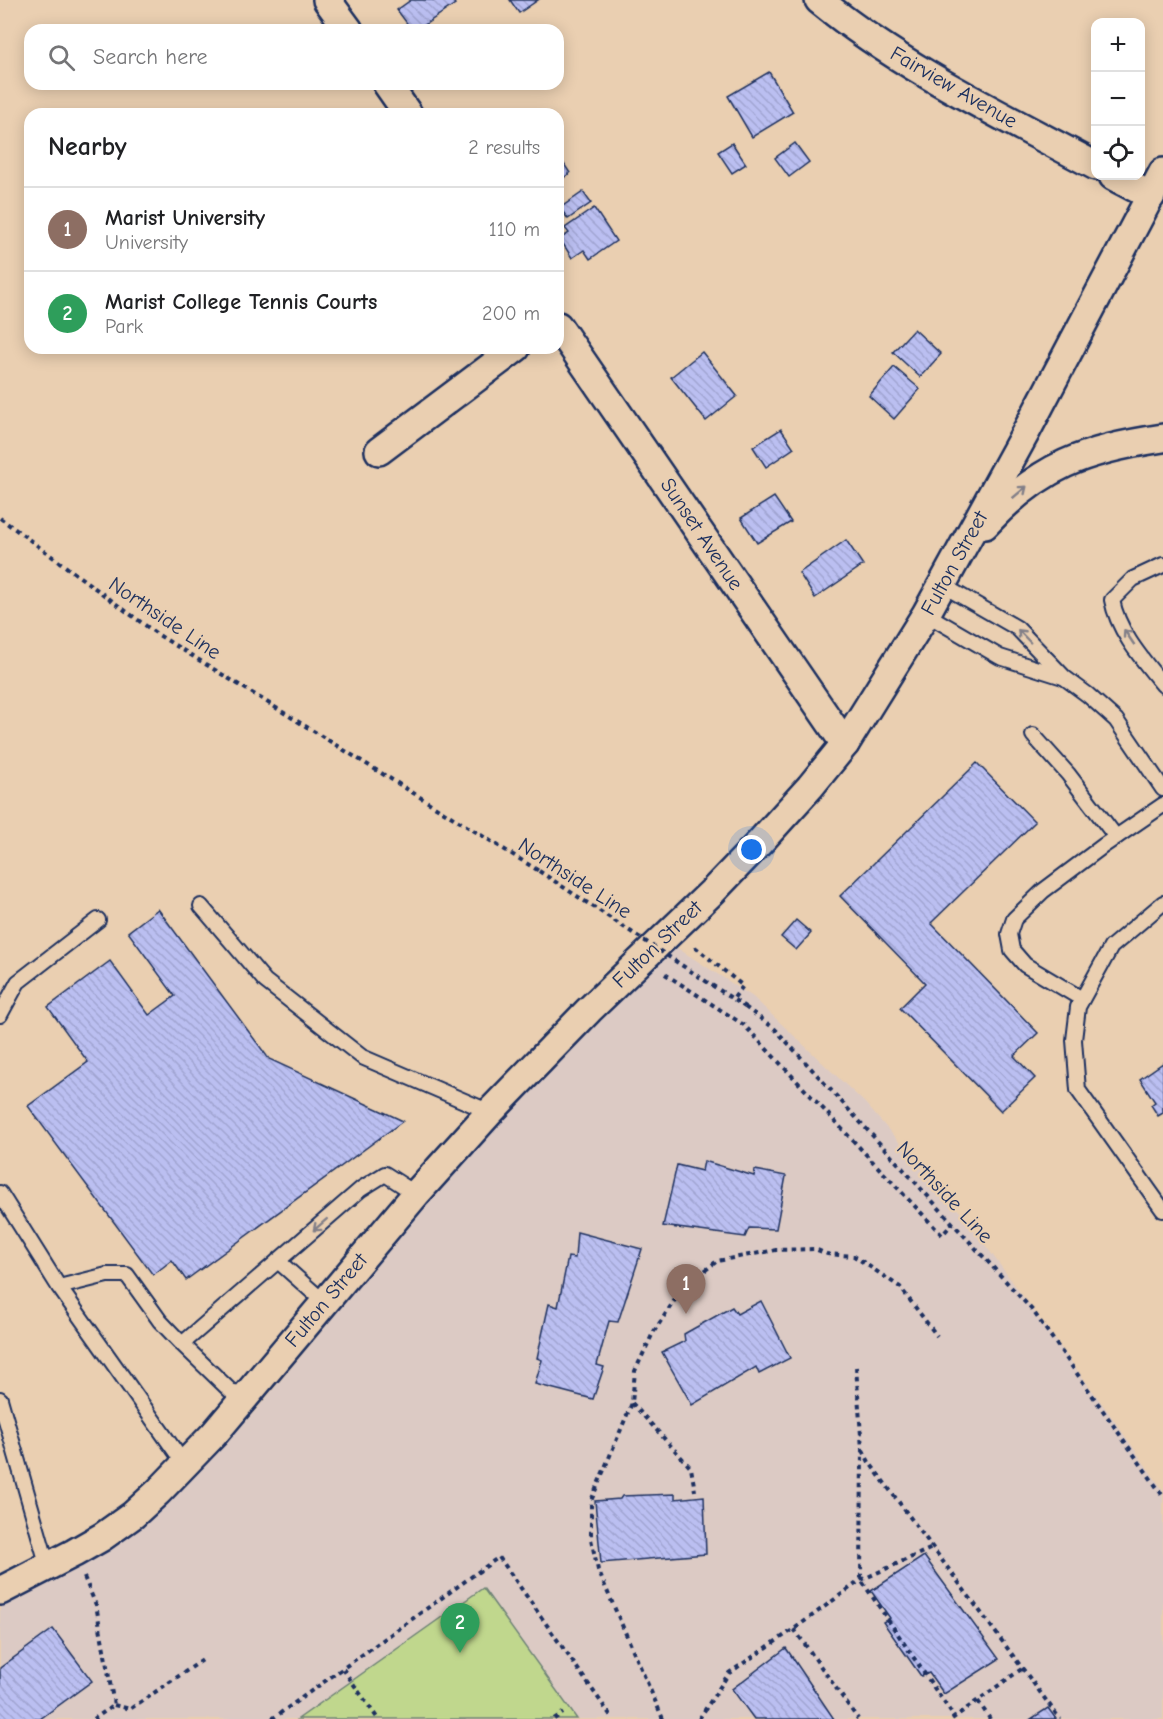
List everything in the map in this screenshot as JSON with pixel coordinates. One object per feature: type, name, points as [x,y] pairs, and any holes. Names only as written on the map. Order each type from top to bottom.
[{"type":"street","points":[[327,0],[345,24]]},
{"type":"street","name":"Fairview Avenue","points":[[819,0],[848,24],[913,67],[1091,164]]},
{"type":"street","points":[[391,90],[404,108]]},
{"type":"street","name":"Fulton Street","points":[[0,1591],[74,1553],[133,1515],[185,1465],[416,1194],[490,1112],[537,1062],[760,842],[810,787],[845,744],[926,614],[1163,172]]},
{"type":"street","points":[[1121,180],[1151,196]]},
{"type":"street","name":"Sunset Avenue","points":[[564,335],[845,744]]},
{"type":"street","points":[[379,451],[508,354]]},
{"type":"street","points":[[948,575],[975,537],[998,511],[1046,472],[1073,459],[1101,450],[1163,438]]},
{"type":"lane","points":[[1163,566],[1133,579],[1112,600],[1115,617],[1143,660],[1163,685]]},
{"type":"lane","points":[[948,575],[1017,628],[1065,678],[1116,720],[1163,789]]},
{"type":"lane","points":[[926,614],[1000,657],[1065,678]]},
{"type":"lane","points":[[1033,735],[1068,774],[1116,837]]},
{"type":"lane","points":[[1082,999],[1024,964],[1012,950],[1009,934],[1014,920],[1042,891],[1163,805]]},
{"type":"lane","points":[[1163,903],[1111,947],[1078,1007],[1074,1040],[1078,1090],[1163,1210]]},
{"type":"lane","points":[[201,906],[265,981],[362,1057],[490,1112]]},
{"type":"lane","points":[[0,1015],[18,982],[98,920]]},
{"type":"lane","points":[[182,1344],[361,1189],[385,1174],[416,1194]]},
{"type":"lane","points":[[0,1193],[59,1287],[185,1465]]},
{"type":"lane","points":[[278,1261],[324,1302]]},
{"type":"lane","points":[[59,1287],[106,1275],[127,1275],[160,1321],[241,1401]]},
{"type":"lane","points":[[0,1399],[48,1567]]},
{"type":"path","name":"Northside Line","points":[[0,518],[157,634],[539,871],[775,1029],[1033,1311],[1163,1496]]},
{"type":"path","points":[[674,929],[743,986],[733,999]]},
{"type":"path","points":[[642,959],[744,1026],[942,1235],[953,1223]]},
{"type":"path","points":[[663,1719],[598,1570],[591,1539],[591,1501],[632,1403],[635,1371],[653,1333],[682,1289],[717,1261],[776,1250],[815,1249],[827,1254],[854,1256],[900,1287],[937,1336]]},
{"type":"path","points":[[856,1367],[862,1449],[861,1580],[953,1718],[1023,1668]]},
{"type":"path","points":[[632,1403],[691,1468],[695,1491]]},
{"type":"path","points":[[862,1449],[932,1548],[1060,1719]]},
{"type":"path","points":[[699,1719],[729,1673],[861,1580],[932,1548]]},
{"type":"path","points":[[74,1553],[96,1605],[114,1705]]},
{"type":"path","points":[[272,1719],[499,1557],[613,1719]]},
{"type":"path","points":[[794,1629],[858,1719]]},
{"type":"path","points":[[94,1719],[114,1705],[130,1709],[204,1659]]},
{"type":"path","points":[[343,1669],[378,1719]]},
{"type":"path","points":[[978,1701],[990,1719]]},
{"type":"path","points":[[554,1719],[562,1713]]},
{"type":"shaded area","points":[[668,942],[753,997],[865,1103],[966,1219],[1163,1490],[1163,1719],[0,1719],[0,1605],[110,1546],[155,1513],[200,1471],[257,1409],[531,1079]]},
{"type":"green space","points":[[483,1588],[577,1719],[298,1719]]},
{"type":"building","points":[[411,0],[452,0],[455,4],[426,24],[408,24],[397,10]]},
{"type":"building","points":[[510,0],[538,0],[519,13]]},
{"type":"building","points":[[769,72],[793,112],[752,137],[728,96]]},
{"type":"building","points":[[732,143],[746,164],[732,173],[718,152]]},
{"type":"building","points":[[795,143],[809,162],[789,177],[775,158]]},
{"type":"building","points":[[564,164],[570,173],[564,178]]},
{"type":"building","points":[[583,192],[591,203],[568,219],[564,214],[564,205]]},
{"type":"building","points":[[594,208],[616,241],[590,259],[584,250],[572,258],[564,245],[564,236],[569,233],[565,228]]},
{"type":"building","points":[[914,329],[941,354],[920,377],[893,352]]},
{"type":"building","points":[[702,352],[737,396],[706,421],[671,377]]},
{"type":"building","points":[[894,367],[920,389],[894,419],[869,396]]},
{"type":"building","points":[[781,429],[794,448],[766,467],[753,447]]},
{"type":"building","points":[[774,497],[791,522],[757,543],[741,518]]},
{"type":"building","points":[[846,540],[863,565],[815,598],[799,573]]},
{"type":"building","points":[[977,763],[1035,822],[931,923],[1038,1033],[1014,1056],[1035,1078],[1001,1111],[900,1008],[925,983],[840,896]]},
{"type":"building","points":[[158,909],[269,1059],[403,1121],[186,1280],[172,1260],[153,1275],[28,1106],[88,1062],[48,1007],[110,961],[149,1015],[175,996],[128,932]]},
{"type":"building","points":[[796,920],[811,933],[796,950],[781,937]]},
{"type":"building","points":[[1163,1063],[1163,1113],[1158,1116],[1151,1105],[1155,1102],[1140,1079]]},
{"type":"building","points":[[704,1161],[754,1176],[755,1170],[786,1176],[776,1229],[749,1228],[745,1237],[663,1226],[677,1165],[702,1171]]},
{"type":"building","points":[[577,1232],[642,1249],[618,1322],[609,1321],[597,1365],[604,1367],[593,1399],[535,1384],[542,1360],[537,1358],[549,1304],[558,1307],[568,1257],[575,1258]]},
{"type":"building","points":[[761,1301],[790,1358],[759,1374],[756,1367],[692,1405],[662,1352],[685,1341],[684,1334],[732,1307],[737,1314]]},
{"type":"building","points":[[675,1494],[675,1499],[704,1496],[706,1554],[601,1563],[595,1501],[620,1499],[622,1496]]},
{"type":"building","points":[[924,1556],[999,1659],[944,1694],[929,1673],[921,1676],[883,1622],[890,1618],[871,1591]]},
{"type":"building","points":[[53,1629],[92,1681],[40,1719],[0,1719],[0,1668]]},
{"type":"building","points":[[786,1648],[834,1719],[754,1719],[732,1689]]},
{"type":"building","points":[[1048,1708],[1056,1719],[1031,1719]]},
{"type":"place","name":"Marist University","points":[[686,1314]]},
{"type":"place","name":"Marist College Tennis Courts","points":[[460,1653]]}]
